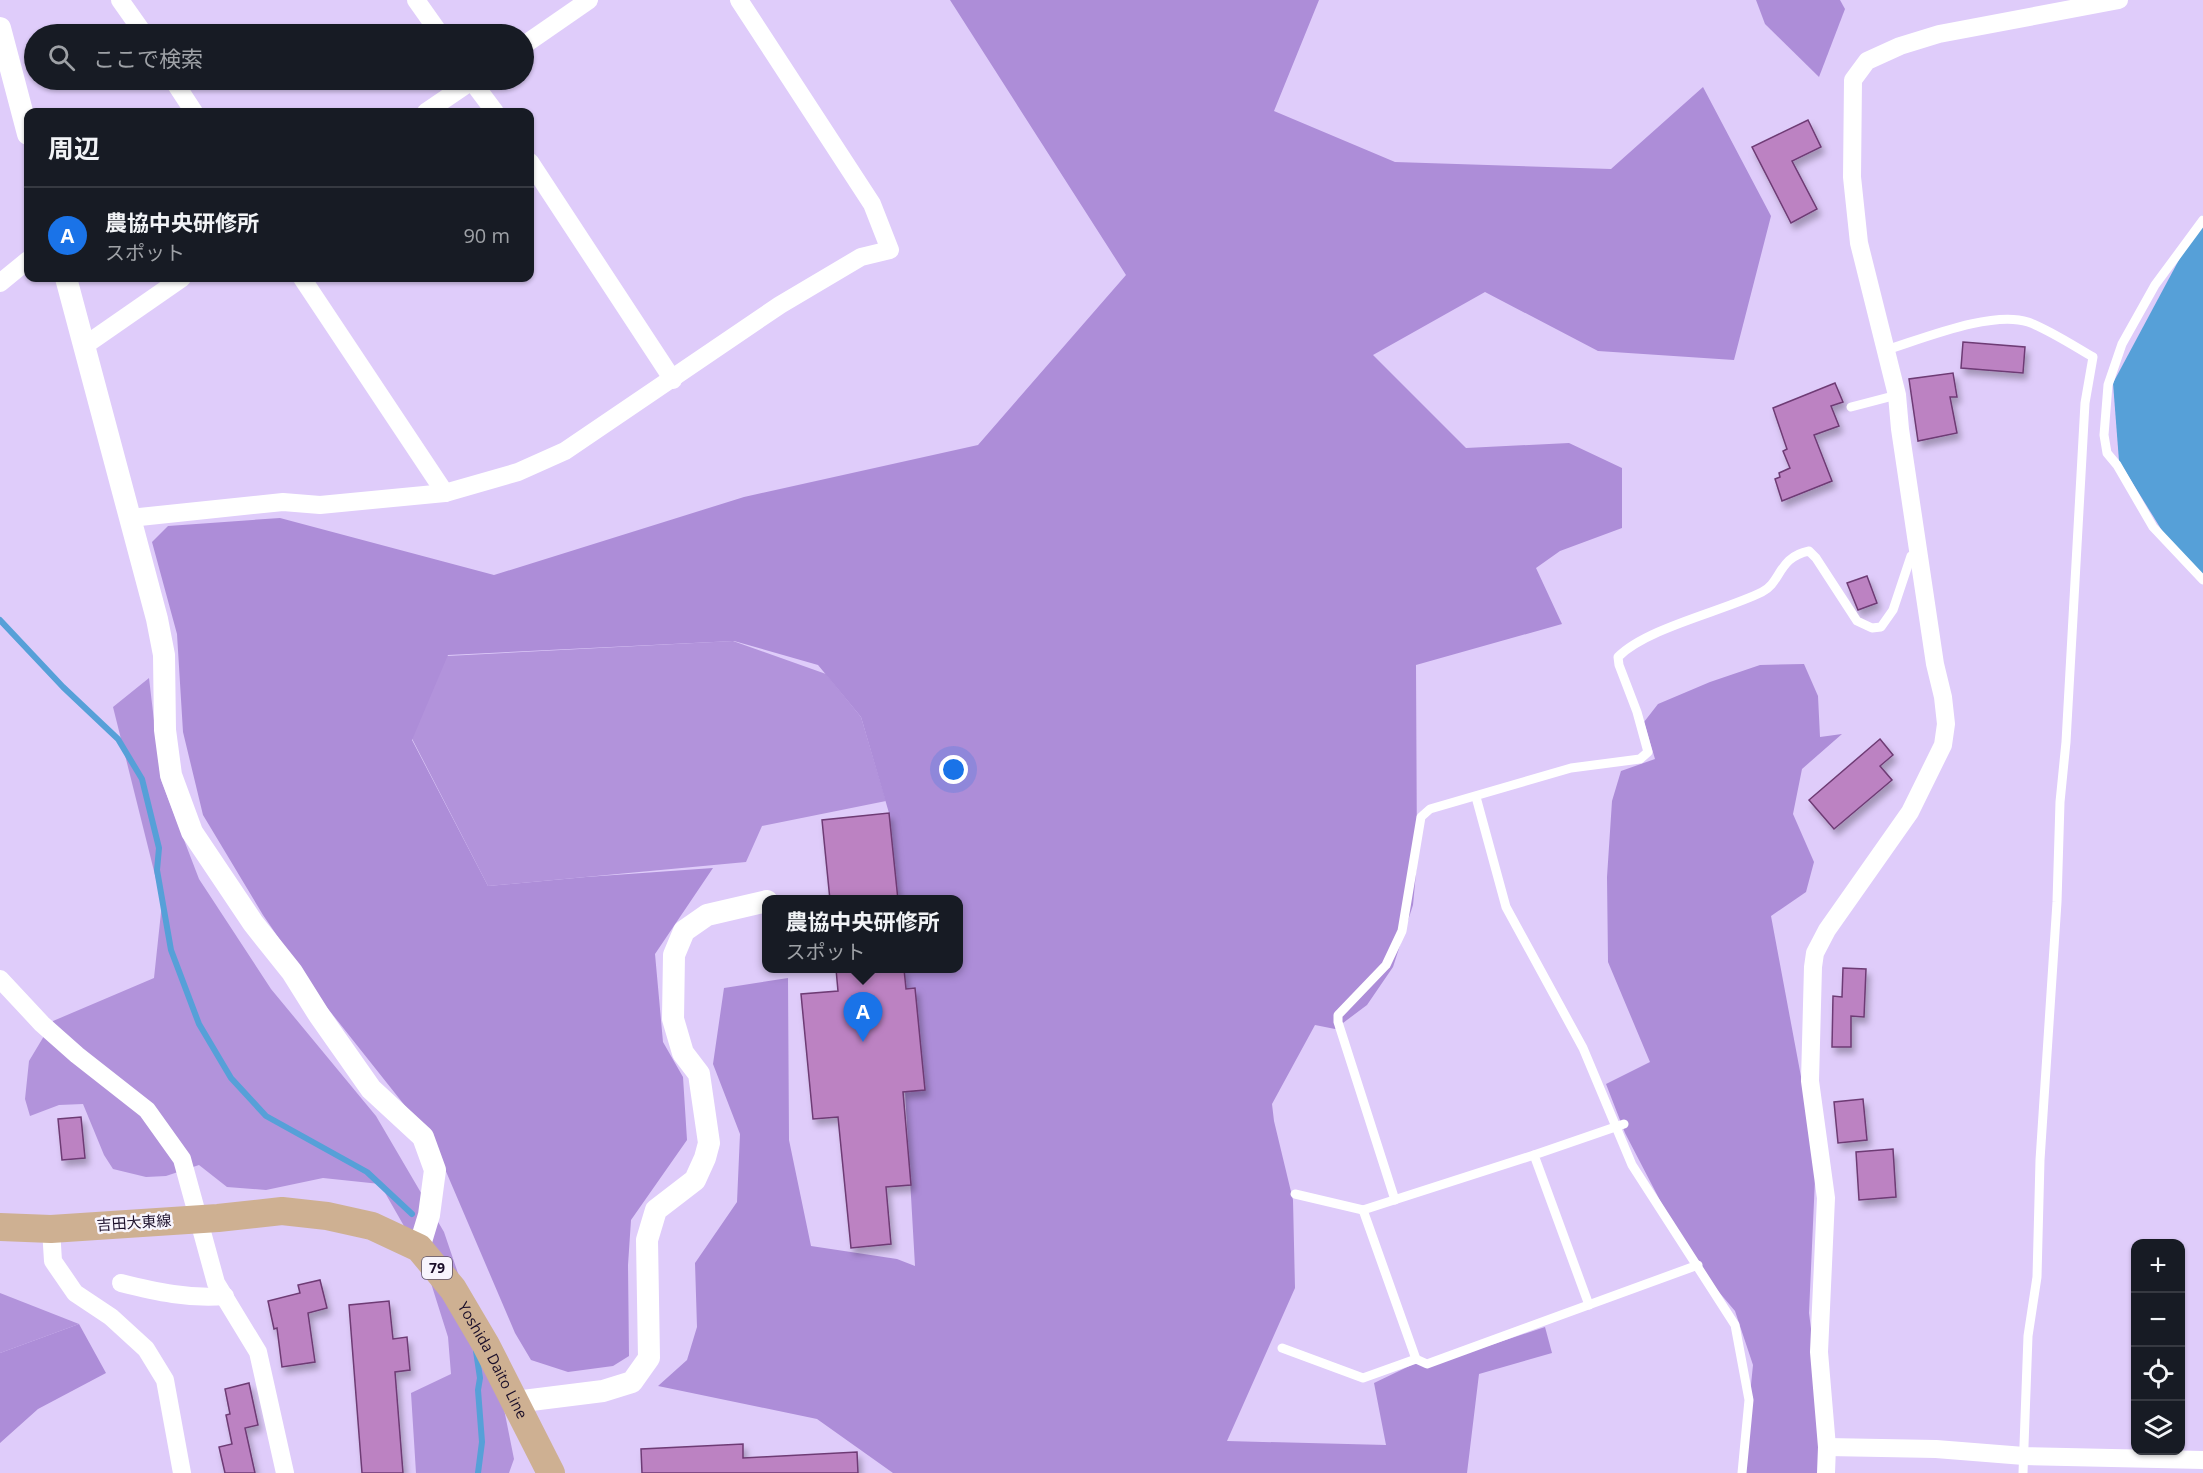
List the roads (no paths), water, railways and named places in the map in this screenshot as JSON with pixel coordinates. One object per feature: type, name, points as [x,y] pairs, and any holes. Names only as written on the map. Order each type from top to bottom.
[{"type":"main road","name":"Yoshida Daito Line","points":[[218,1218],[282,1211],[327,1216],[372,1226],[419,1248],[453,1289],[486,1345],[551,1473]]},
{"type":"main road","name":"吉田大東線","points":[[51,1229],[218,1218]]},
{"type":"main road","name":"79","points":[[0,1227],[51,1229]]},
{"type":"street","points":[[120,0],[137,24]]},
{"type":"street","points":[[416,0],[433,24]]},
{"type":"street","points":[[534,38],[589,0]]},
{"type":"street","points":[[130,518],[283,502],[320,506],[445,493],[518,472],[565,451],[673,380],[780,305],[861,258],[890,250],[872,204],[739,0]]},
{"type":"street","points":[[1826,1473],[1827,1447],[1819,1352],[1826,1198],[1810,1081],[1815,953],[1827,930],[1910,812],[1943,745],[1946,724],[1918,551],[1897,395],[1859,243],[1852,177],[1852,80],[1867,61],[1900,46],[1939,34],[2119,0]]},
{"type":"street","points":[[0,28],[24,119]]},
{"type":"street","points":[[180,90],[191,108]]},
{"type":"street","points":[[432,108],[458,90]]},
{"type":"street","points":[[479,90],[492,108]]},
{"type":"street","points":[[534,168],[673,380]]},
{"type":"street","points":[[0,283],[24,263]]},
{"type":"street","points":[[67,282],[157,619],[164,655],[165,730],[171,775],[192,832],[253,923],[292,972],[372,1089],[423,1137],[435,1170],[429,1215],[419,1248]]},
{"type":"street","points":[[84,346],[176,282]]},
{"type":"street","points":[[305,282],[445,493]]},
{"type":"street","points":[[515,1402],[603,1391],[632,1382],[649,1358],[647,1240],[656,1210],[694,1180],[705,1158],[709,1143],[699,1074],[683,1053],[673,1019],[674,955],[684,931],[707,915],[762,902]]},
{"type":"street","points":[[0,979],[42,1024],[77,1055],[147,1110],[182,1159],[216,1283],[258,1352],[285,1473]]},
{"type":"street","points":[[51,1229],[53,1261],[75,1293],[111,1317],[146,1349],[165,1380],[182,1473]]},
{"type":"street","points":[[121,1283],[174,1296],[202,1298],[225,1296]]},
{"type":"street","points":[[1827,1447],[1936,1449],[2023,1464],[2203,1460]]},
{"type":"lane","points":[[2203,220],[2155,285],[2122,344],[2108,385],[2104,435],[2107,453],[2117,465],[2153,527],[2203,580]]},
{"type":"lane","points":[[1886,350],[1999,318],[2028,322],[2093,357],[2085,403],[2040,1160],[2037,1277],[2028,1336],[2023,1464]]},
{"type":"lane","points":[[1851,406],[1897,395]]},
{"type":"lane","points":[[1395,1200],[1338,1022],[1338,1014],[1386,965],[1402,931],[1421,817],[1430,809],[1571,768],[1640,759],[1648,752],[1618,657],[1625,649],[1657,633],[1765,591],[1797,553],[1809,551],[1816,558],[1857,621],[1872,628],[1881,627],[1893,610],[1911,556],[1918,551]]},
{"type":"lane","points":[[1476,797],[1506,907],[1583,1047],[1620,1126],[1632,1166],[1698,1265],[1735,1326],[1749,1400],[1742,1473]]},
{"type":"lane","points":[[1295,1194],[1363,1210],[1620,1126]]},
{"type":"lane","points":[[1534,1155],[1589,1305]]},
{"type":"lane","points":[[1363,1210],[1416,1359]]},
{"type":"lane","points":[[1282,1347],[1363,1378],[1416,1359],[1427,1364],[1698,1265]]},
{"type":"water","points":[[2203,215],[2203,574],[2174,550],[2119,461],[2113,383]]},
{"type":"waterway","points":[[0,620],[63,687],[118,739],[142,779],[159,848],[157,870],[171,950],[199,1024],[231,1078],[266,1116],[367,1172],[412,1214]]},
{"type":"waterway","points":[[476,1351],[480,1378],[478,1390],[482,1442],[478,1473]]},
{"type":"place","name":"農協中央研修所","points":[[863,1042]]}]
